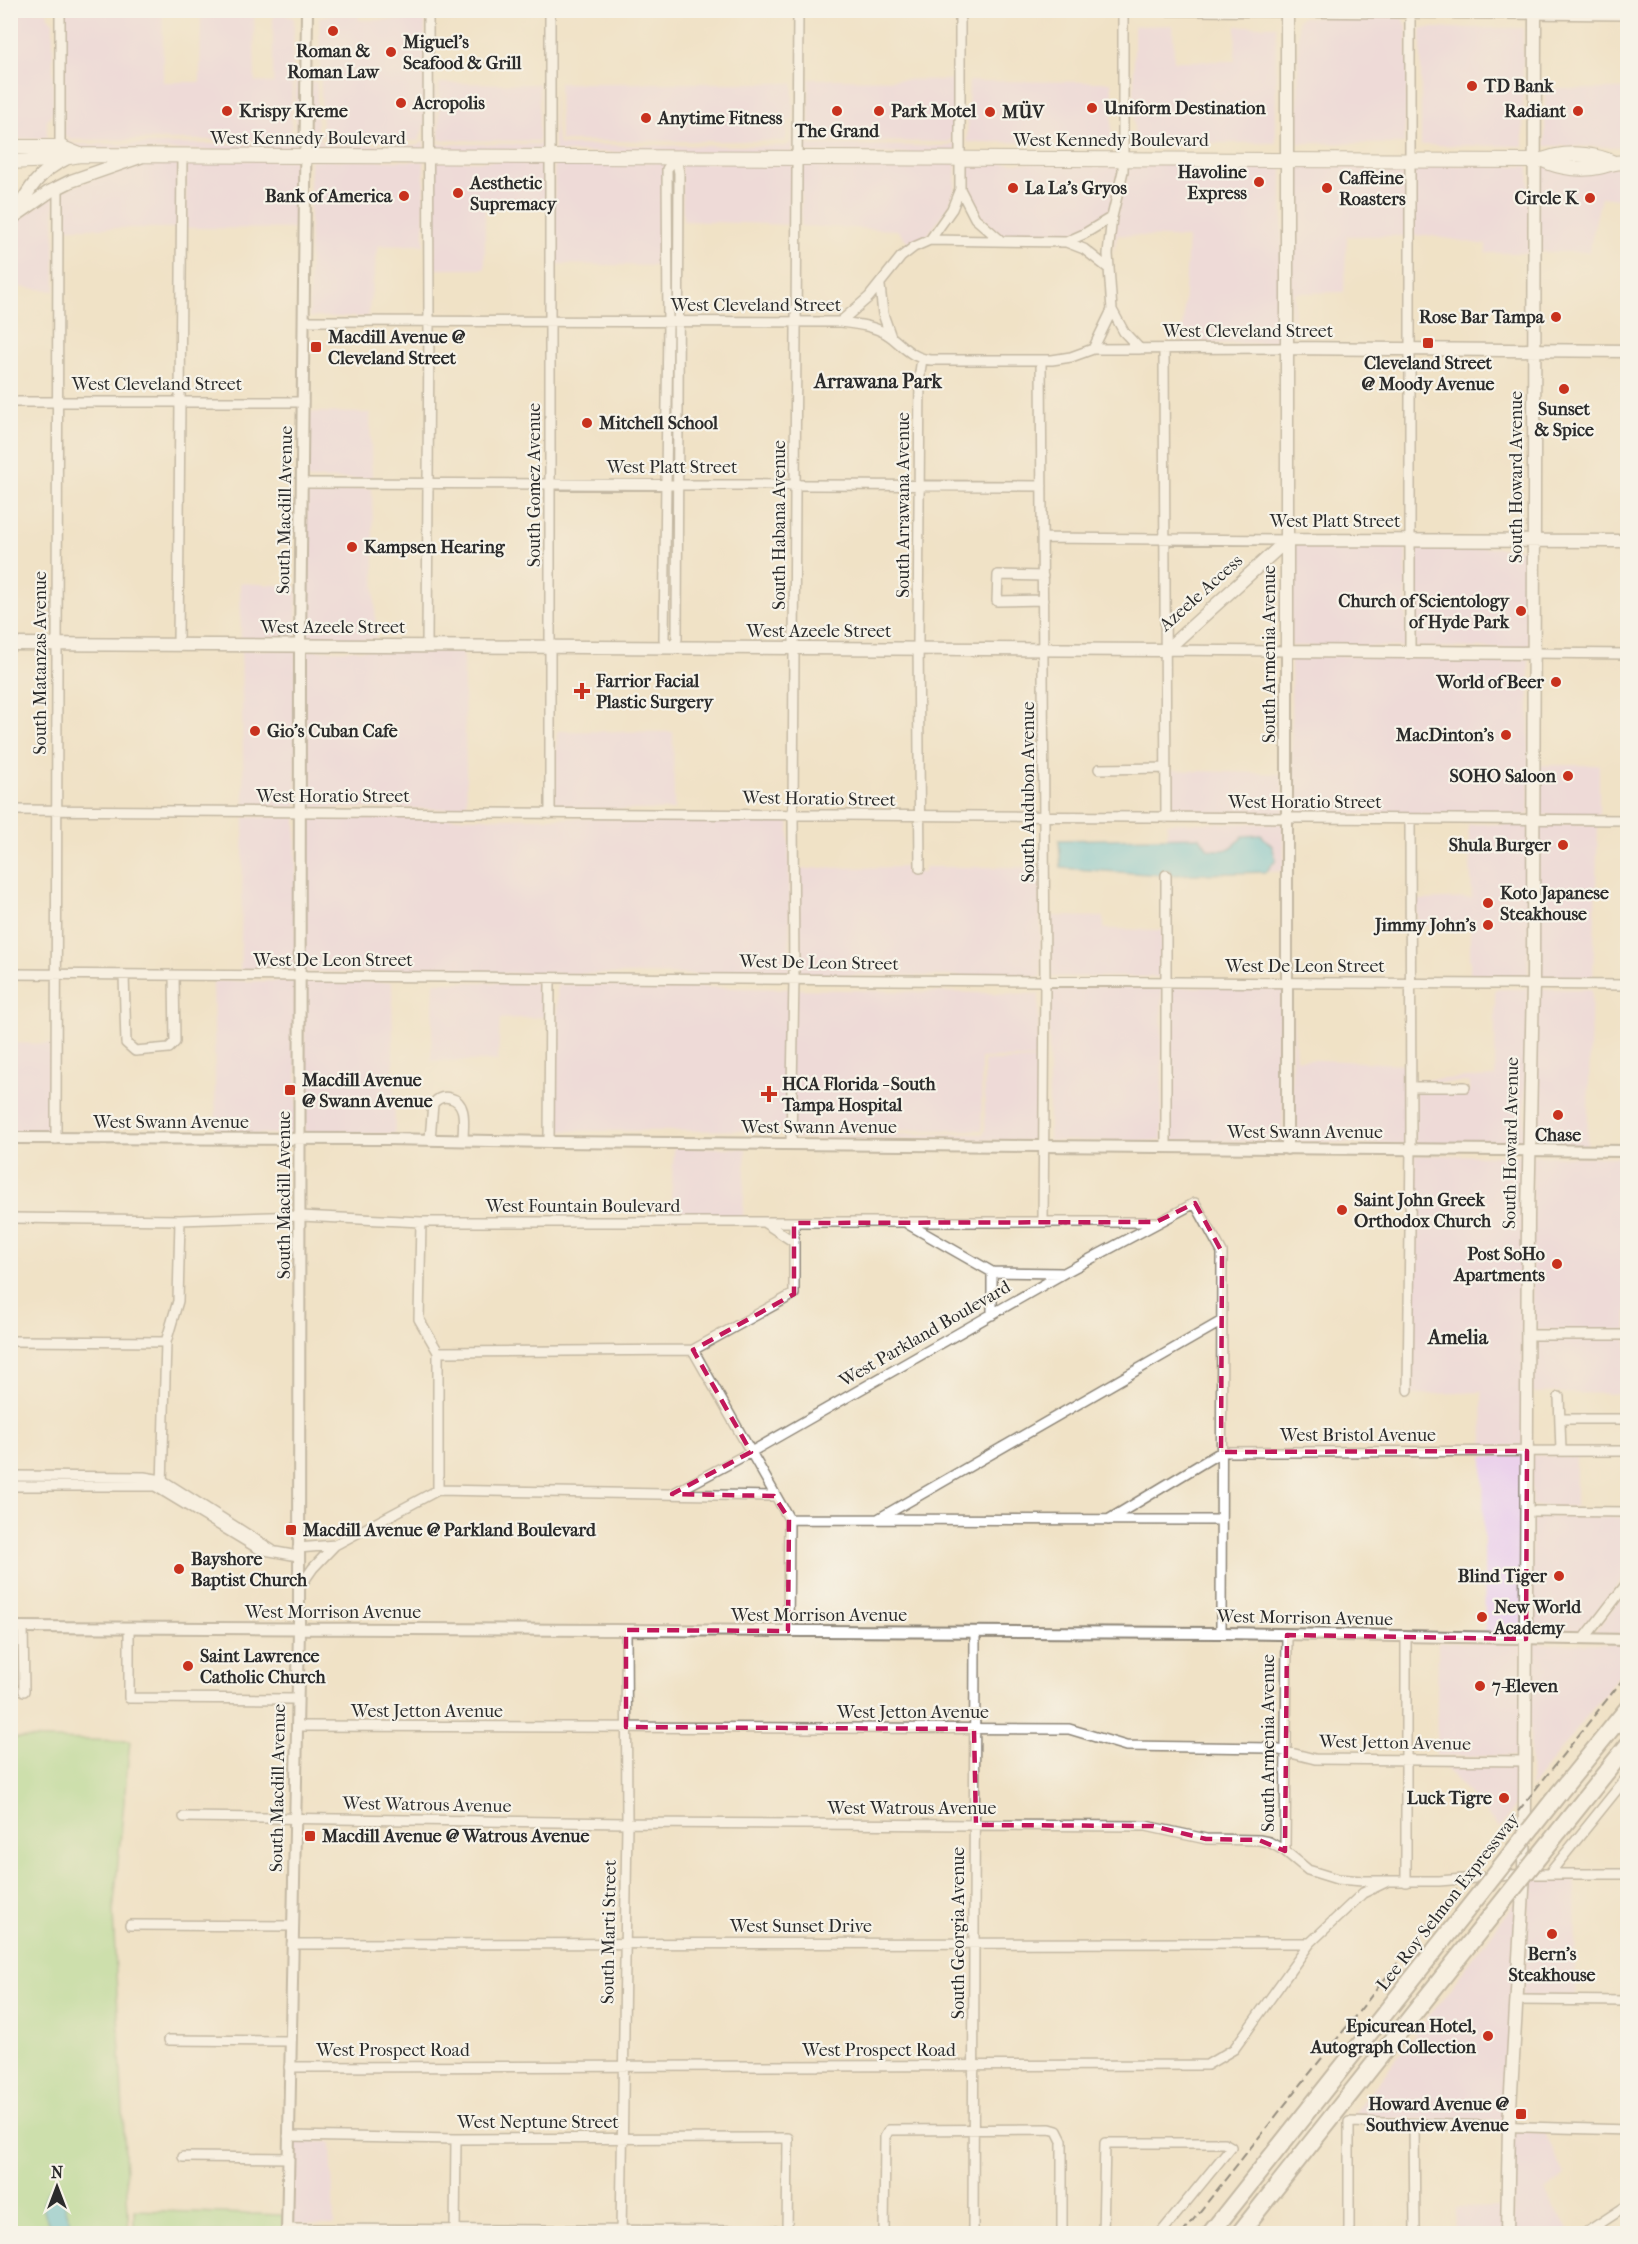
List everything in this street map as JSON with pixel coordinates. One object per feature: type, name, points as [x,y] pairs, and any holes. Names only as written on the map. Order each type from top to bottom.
[{"type":"highway","name":"Lee Roy Selmon Expressway","points":[[1210,2234],[1628,1708]]},
{"type":"highway","points":[[1239,2234],[1628,1745]]},
{"type":"main road","name":"South Armenia Avenue","points":[[1287,11],[1287,651]]},
{"type":"main road","name":"South Howard Avenue","points":[[1507,2234],[1509,2125],[1524,1874],[1526,1761],[1528,1335],[1533,984],[1534,350],[1539,161],[1534,12]]},
{"type":"main road","points":[[10,147],[60,147],[80,155]]},
{"type":"main road","points":[[11,219],[42,172],[63,160],[80,155]]},
{"type":"main road","name":"West Kennedy Boulevard","points":[[10,162],[52,160],[80,155],[182,155],[1287,158],[1539,161],[1559,167],[1598,168],[1612,162],[1628,162]]},
{"type":"main road","points":[[11,219],[58,187],[146,155]]},
{"type":"main road","name":"West Cleveland Street","points":[[1287,348],[1628,351]]},
{"type":"main road","name":"West Platt Street","points":[[1287,540],[1628,541]]},
{"type":"main road","name":"Azeele Access","points":[[1166,650],[1287,540]]},
{"type":"main road","name":"West Azeele Street","points":[[10,644],[1166,650]]},
{"type":"main road","name":"West Azeele Street","points":[[1287,651],[1533,653]]},
{"type":"street","points":[[60,10],[60,147]]},
{"type":"street","name":"South Macdill Avenue","points":[[287,2231],[299,1629],[300,645],[307,10]]},
{"type":"street","points":[[427,645],[428,10]]},
{"type":"street","name":"South Gomez Avenue","points":[[550,10],[550,814]]},
{"type":"street","name":"South Habana Avenue","points":[[791,1144],[794,980],[798,10]]},
{"type":"street","points":[[960,10],[960,189],[975,218],[1001,241]]},
{"type":"street","points":[[1081,10],[1534,12],[1628,15]]},
{"type":"street","points":[[1123,11],[1123,158],[1121,183],[1112,217],[1108,268],[1112,310],[1124,332],[1140,349]]},
{"type":"street","points":[[1410,12],[1410,652]]},
{"type":"street","points":[[178,645],[182,155]]},
{"type":"street","points":[[676,158],[679,173],[677,639],[671,647],[664,639],[668,323],[667,169],[676,158]]},
{"type":"street","name":"South Matanzas Avenue","points":[[56,1138],[58,187]]},
{"type":"street","points":[[930,240],[952,208],[960,189]]},
{"type":"street","points":[[1066,242],[1112,217]]},
{"type":"street","points":[[840,322],[862,305],[880,286],[901,257],[914,247],[930,240],[1066,242],[1084,249],[1108,268]]},
{"type":"street","points":[[880,286],[881,306],[891,337]]},
{"type":"street","points":[[1093,349],[1112,310]]},
{"type":"street","name":"West Cleveland Street","points":[[304,321],[840,322],[874,328],[891,337],[907,351],[922,358],[1041,361],[1071,357],[1093,349],[1287,348]]},
{"type":"street","points":[[1164,349],[1166,818]]},
{"type":"street","name":"South Arrawana Avenue","points":[[920,868],[918,649],[922,358]]},
{"type":"street","name":"South Audubon Avenue","points":[[1041,361],[1045,981],[1045,1146],[1042,1222]]},
{"type":"street","name":"West Cleveland Street","points":[[10,402],[303,402]]},
{"type":"street","name":"West Platt Street","points":[[303,483],[1042,486]]},
{"type":"street","name":"West Platt Street","points":[[1042,537],[1287,540]]},
{"type":"street","points":[[1043,576],[998,575],[997,601],[1043,600]]},
{"type":"street","name":"West Azeele Street","points":[[1166,650],[1287,651]]},
{"type":"street","name":"South Armenia Avenue","points":[[1287,651],[1287,1149]]},
{"type":"street","name":"West Azeele Street","points":[[1533,653],[1628,654]]},
{"type":"street","points":[[1099,769],[1166,768]]},
{"type":"street","name":"West Horatio Street","points":[[10,810],[1628,820]]},
{"type":"street","points":[[1408,1390],[1411,1148],[1410,819]]},
{"type":"street","points":[[1166,875],[1166,1146]]},
{"type":"street","name":"West De Leon Street","points":[[10,974],[1628,985]]},
{"type":"street","points":[[124,975],[126,1043],[135,1051],[169,1048],[175,1042],[174,976]]},
{"type":"street","points":[[549,1142],[550,978]]},
{"type":"street","points":[[1411,1087],[1465,1087]]},
{"type":"street","points":[[430,1139],[433,1104],[441,1098],[448,1097],[458,1101],[463,1111],[463,1140]]},
{"type":"street","name":"West Swann Avenue","points":[[10,1138],[430,1139],[549,1142],[1628,1151]]},
{"type":"street","name":"West Parkland Boulevard","points":[[672,1494],[752,1452],[1064,1273],[1194,1203],[1222,1252],[1222,1321]]},
{"type":"street","name":"West Fountain Boulevard","points":[[10,1218],[180,1220],[301,1216],[421,1222],[1156,1222]]},
{"type":"street","points":[[162,1485],[166,1342],[178,1301],[180,1220]]},
{"type":"street","points":[[421,1222],[419,1319],[438,1352],[438,1490]]},
{"type":"street","points":[[765,1223],[794,1242]]},
{"type":"street","points":[[438,1352],[693,1350],[794,1294],[794,1223]]},
{"type":"street","points":[[906,1223],[992,1272],[1064,1273]]},
{"type":"street","points":[[992,1272],[992,1315]]},
{"type":"street","points":[[1221,1633],[1222,1321]]},
{"type":"street","points":[[877,1520],[1222,1321]]},
{"type":"street","points":[[1528,1335],[1628,1335]]},
{"type":"street","points":[[10,1341],[166,1342]]},
{"type":"street","points":[[693,1350],[789,1519],[788,1631]]},
{"type":"street","points":[[1559,1396],[1561,1451]]},
{"type":"street","points":[[1560,1419],[1628,1419]]},
{"type":"street","name":"West Bristol Avenue","points":[[1221,1452],[1628,1451]]},
{"type":"street","points":[[1108,1520],[1221,1452]]},
{"type":"street","name":"West Parkland Boulevard","points":[[10,1476],[144,1477],[162,1485],[277,1552],[298,1552],[335,1545],[438,1490],[774,1496]]},
{"type":"street","name":"West Parkland Boulevard","points":[[10,1486],[162,1485]]},
{"type":"street","points":[[1528,1511],[1628,1512]]},
{"type":"street","points":[[789,1519],[1221,1520]]},
{"type":"street","name":"West Parkland Boulevard","points":[[298,1588],[335,1545]]},
{"type":"street","points":[[1584,1639],[1628,1582]]},
{"type":"street","name":"West Morrison Avenue","points":[[10,1627],[1221,1633],[1628,1640]]},
{"type":"street","points":[[23,1627],[24,1691]]},
{"type":"street","points":[[129,1628],[129,1698],[297,1699]]},
{"type":"street","name":"South Marti Street","points":[[621,2232],[627,1823],[626,1630]]},
{"type":"street","name":"South Georgia Avenue","points":[[974,2234],[975,1633]]},
{"type":"street","name":"South Armenia Avenue","points":[[1285,1851],[1287,1635]]},
{"type":"street","points":[[1406,1636],[1406,1882]]},
{"type":"street","name":"West Jetton Avenue","points":[[297,1726],[1069,1729],[1126,1746],[1271,1748],[1315,1759],[1526,1761]]},
{"type":"street","points":[[1549,1874],[1628,1776]]},
{"type":"street","name":"West Watrous Avenue","points":[[184,1817],[294,1820],[1153,1826],[1206,1839],[1269,1842],[1285,1851],[1308,1870],[1324,1876],[1363,1881],[1439,1881],[1524,1874],[1628,1874]]},
{"type":"street","name":"West Prospect Road","points":[[290,2067],[1207,2065],[1234,2049],[1310,1943],[1363,1893],[1388,1881]]},
{"type":"street","points":[[130,1925],[292,1926]]},
{"type":"street","name":"West Sunset Drive","points":[[292,1944],[1310,1943]]},
{"type":"street","points":[[1517,2000],[1628,2001]]},
{"type":"street","name":"West Prospect Road","points":[[169,2040],[290,2041]]},
{"type":"street","points":[[1349,2234],[1349,2122],[1628,2130]]},
{"type":"street","points":[[1414,2124],[1415,2234]]},
{"type":"street","points":[[884,2234],[885,2137],[889,2130],[1057,2131],[1062,2141],[1062,2234]]},
{"type":"street","name":"West Neptune Street","points":[[288,2136],[456,2139],[788,2138],[787,2232]]},
{"type":"street","points":[[455,2232],[456,2139]]},
{"type":"street","points":[[1103,2234],[1105,2143],[1224,2143],[1231,2147],[1160,2234]]},
{"type":"street","points":[[183,2157],[288,2158]]},
{"type":"street","points":[[1584,2234],[1628,2205]]},
{"type":"street","points":[[287,2231],[787,2232]]},
{"type":"highlighted area","points":[[1195,1203],[1222,1252],[1221,1452],[1527,1451],[1526,1639],[1287,1635],[1285,1851],[1259,1840],[1206,1839],[1153,1826],[976,1825],[974,1729],[626,1727],[626,1630],[788,1631],[789,1519],[774,1496],[672,1494],[751,1452],[693,1350],[794,1294],[794,1223],[1156,1222]]},
{"type":"shaded area","points":[[11,11],[47,11],[48,17],[53,22],[53,111],[47,121],[47,139],[11,139]]},
{"type":"shaded area","points":[[70,11],[163,12],[163,82],[200,82],[201,12],[254,12],[255,82],[273,83],[273,13],[292,17],[294,19],[289,138],[285,140],[71,140],[64,134],[64,14]]},
{"type":"shaded area","points":[[332,14],[359,15],[359,20],[425,18],[425,123],[419,141],[328,141],[322,136],[319,18]]},
{"type":"shaded area","points":[[1303,17],[1399,17],[1403,19],[1407,25],[1408,66],[1404,144],[1298,143],[1298,20]]},
{"type":"shaded area","points":[[1173,25],[1174,61],[1235,61],[1236,26],[1276,26],[1276,143],[1134,143],[1134,26]]},
{"type":"shaded area","name":"TD Bank","points":[[1421,28],[1523,28],[1523,146],[1421,145]]},
{"type":"shaded area","points":[[809,79],[956,80],[955,136],[948,142],[809,141]]},
{"type":"shaded area","points":[[969,81],[1111,82],[1113,101],[1110,143],[967,142]]},
{"type":"shaded area","points":[[295,82],[303,82],[302,151],[84,150],[64,143],[64,139],[74,144],[287,144],[295,134]]},
{"type":"shaded area","points":[[311,82],[317,82],[317,132],[323,143],[419,145],[424,141],[424,152],[310,151]]},
{"type":"shaded area","points":[[439,83],[539,84],[539,141],[439,140]]},
{"type":"shaded area","points":[[554,83],[556,133],[559,145],[786,146],[790,143],[791,125],[793,125],[793,153],[554,152]]},
{"type":"shaded area","points":[[559,83],[793,83],[793,121],[788,121],[786,141],[560,141]]},
{"type":"shaded area","points":[[802,85],[806,85],[805,141],[808,145],[948,146],[956,141],[956,154],[801,153]]},
{"type":"shaded area","points":[[433,87],[436,87],[436,140],[438,144],[540,144],[542,140],[542,88],[546,88],[546,152],[432,152]]},
{"type":"shaded area","points":[[1549,89],[1627,89],[1627,147],[1545,146],[1545,93]]},
{"type":"shaded area","points":[[147,160],[178,160],[177,228],[63,228],[63,190]]},
{"type":"shaded area","points":[[186,160],[302,160],[301,229],[186,228]]},
{"type":"shaded area","points":[[310,160],[424,161],[424,245],[378,246],[368,317],[309,317]]},
{"type":"shaded area","points":[[432,161],[546,161],[546,202],[485,203],[485,269],[434,269]]},
{"type":"shaded area","points":[[554,162],[667,162],[664,266],[555,264]]},
{"type":"shaded area","points":[[681,162],[793,163],[793,225],[683,221]]},
{"type":"shaded area","points":[[801,163],[956,163],[955,189],[949,206],[928,235],[910,244],[897,230],[801,226]]},
{"type":"shaded area","points":[[964,163],[1118,163],[1119,171],[1109,214],[1083,230],[1065,237],[1002,236],[988,225],[973,207],[964,188]]},
{"type":"shaded area","points":[[1127,163],[1282,163],[1283,343],[1182,344],[1188,238],[1118,235],[1112,255]]},
{"type":"shaded area","points":[[1291,163],[1406,164],[1406,236],[1347,236],[1344,292],[1295,293],[1291,342]]},
{"type":"shaded area","points":[[1414,164],[1529,166],[1529,253],[1486,253],[1486,245],[1426,235],[1414,236]]},
{"type":"shaded area","points":[[1538,165],[1627,167],[1627,200],[1601,197],[1589,252],[1538,252]]},
{"type":"shaded area","points":[[54,195],[55,291],[11,286],[10,227]]},
{"type":"shaded area","points":[[307,412],[370,413],[372,479],[307,479]]},
{"type":"shaded area","points":[[307,488],[372,488],[376,640],[304,640]]},
{"type":"shaded area","points":[[1291,544],[1406,544],[1406,647],[1291,646]]},
{"type":"shaded area","points":[[1414,545],[1529,549],[1529,649],[1414,647]]},
{"type":"shaded area","points":[[240,583],[297,586],[296,640],[241,640]]},
{"type":"shaded area","points":[[241,650],[296,650],[296,808],[244,807]]},
{"type":"shaded area","points":[[304,650],[463,650],[467,809],[304,808]]},
{"type":"shaded area","points":[[1291,655],[1529,658],[1529,815],[1292,814]]},
{"type":"shaded area","points":[[557,731],[673,732],[674,810],[554,809]]},
{"type":"shaded area","points":[[1538,765],[1599,765],[1599,815],[1538,815]]},
{"type":"shaded area","points":[[1170,770],[1283,774],[1284,814],[1170,813]]},
{"type":"shaded area","points":[[244,817],[296,817],[296,972],[240,971]]},
{"type":"shaded area","points":[[304,817],[789,819],[790,975],[304,972]]},
{"type":"shaded area","points":[[1167,823],[1284,823],[1284,871],[1266,872],[1275,859],[1234,848],[1219,851],[1208,849],[1200,837],[1167,838]]},
{"type":"shaded area","points":[[1468,824],[1529,824],[1528,980],[1470,979],[1470,926],[1418,926],[1416,900],[1472,898]]},
{"type":"shaded area","points":[[1538,824],[1598,824],[1593,980],[1537,980]]},
{"type":"shaded area","points":[[916,867],[916,872],[924,873],[924,867],[1040,867],[1041,977],[798,975],[799,870]]},
{"type":"shaded area","points":[[1049,916],[1104,917],[1104,929],[1162,930],[1162,977],[1049,977]]},
{"type":"shaded area","points":[[213,981],[296,981],[297,1134],[216,1134]]},
{"type":"shaded area","points":[[304,981],[392,982],[395,1134],[305,1134]]},
{"type":"shaded area","points":[[434,982],[546,983],[545,1017],[500,1019],[498,1061],[431,1061]]},
{"type":"shaded area","name":"HCA Florida - South Tampa Hospital","points":[[557,984],[1039,994],[1038,1058],[981,1058],[982,1130],[556,1131]]},
{"type":"shaded area","points":[[1049,986],[1162,987],[1162,1141],[1049,1141]]},
{"type":"shaded area","points":[[1171,987],[1284,987],[1283,1142],[1170,1141]]},
{"type":"shaded area","points":[[1495,989],[1528,989],[1524,1146],[1415,1145],[1415,1092],[1469,1091],[1469,1082],[1415,1083],[1415,1080],[1495,1077]]},
{"type":"shaded area","points":[[1537,989],[1592,989],[1587,1147],[1532,1146]]},
{"type":"shaded area","points":[[1292,1007],[1296,1059],[1407,1064],[1407,1145],[1291,1142]]},
{"type":"shaded area","points":[[11,1043],[52,1044],[52,1134],[11,1134]]},
{"type":"shaded area","points":[[1041,1060],[1041,1141],[795,1139],[795,1135],[983,1134],[985,1130],[984,1061]]},
{"type":"shaded area","points":[[674,1147],[746,1148],[743,1218],[670,1218]]},
{"type":"shaded area","points":[[1415,1155],[1523,1156],[1523,1446],[1483,1446],[1482,1392],[1410,1395]]},
{"type":"shaded area","points":[[1532,1156],[1627,1157],[1627,1330],[1532,1330]]},
{"type":"shaded area","points":[[1532,1339],[1627,1339],[1627,1394],[1532,1393]]},
{"type":"shaded area","points":[[1523,1455],[1522,1634],[1485,1633],[1483,1456]]},
{"type":"shaded area","points":[[1531,1455],[1576,1456],[1576,1507],[1532,1506]]},
{"type":"shaded area","points":[[1532,1516],[1627,1517],[1627,1574],[1582,1634],[1530,1634]]},
{"type":"shaded area","points":[[1627,1589],[1627,1635],[1593,1634]]},
{"type":"shaded area","points":[[1438,1642],[1522,1643],[1522,1756],[1436,1756]]},
{"type":"shaded area","points":[[1530,1643],[1583,1644],[1585,1646],[1586,1644],[1627,1644],[1627,1665],[1530,1789]]},
{"type":"shaded area","points":[[1443,1765],[1522,1766],[1521,1799],[1499,1828]]},
{"type":"shaded area","points":[[1531,1878],[1576,1878],[1575,1997],[1522,1997]]},
{"type":"shaded area","points":[[1519,1897],[1505,2121],[1350,2118],[1399,2056]]},
{"type":"shaded area","points":[[1513,2130],[1545,2133],[1565,2175],[1545,2191],[1570,2233],[1513,2233]]},
{"type":"shaded area","points":[[292,2141],[331,2142],[334,2225],[292,2224]]},
{"type":"shaded area","points":[[1504,2207],[1503,2233],[1455,2234],[1456,2208]]},
{"type":"green space","points":[[11,1738],[130,1741],[113,1913],[129,2233],[11,2234]]},
{"type":"green space","points":[[134,2210],[283,2215],[283,2233],[134,2234]]},
{"type":"water","points":[[1261,835],[1272,846],[1276,859],[1266,872],[1170,875],[1170,870],[1162,870],[1162,875],[1061,868],[1059,840],[1200,837],[1208,849],[1220,850],[1232,847],[1243,836]]},
{"type":"water","points":[[51,2187],[56,2187],[61,2192],[73,2233],[55,2233],[48,2223],[43,2204]]},
{"type":"railway","points":[[1182,2234],[1628,1673]]},
{"type":"place","name":"Roman & Roman Law","points":[[333,31]]},
{"type":"place","name":"Miguel's Seafood & Grill","points":[[391,52]]},
{"type":"place","name":"TD Bank","points":[[1472,86]]},
{"type":"place","name":"Acropolis","points":[[401,103]]},
{"type":"place","name":"Uniform Destination","points":[[1092,108]]},
{"type":"place","name":"Krispy Kreme","points":[[227,111]]},
{"type":"place","name":"The Grand","points":[[837,111]]},
{"type":"place","name":"Park Motel","points":[[879,111]]},
{"type":"place","name":"Radiant","points":[[1578,111]]},
{"type":"place","name":"MÜV","points":[[990,112]]},
{"type":"place","name":"Anytime Fitness","points":[[646,118]]},
{"type":"place","name":"Havoline Express","points":[[1259,182]]},
{"type":"place","name":"La La's Gryos","points":[[1013,188]]},
{"type":"place","name":"Caffeine Roasters","points":[[1327,188]]},
{"type":"place","name":"Aesthetic Supremacy","points":[[458,193]]},
{"type":"place","name":"Bank of America","points":[[404,196]]},
{"type":"place","name":"Circle K","points":[[1590,198]]},
{"type":"place","name":"Rose Bar Tampa","points":[[1556,317]]},
{"type":"place","name":"Cleveland Street @ Moody Avenue","points":[[1428,343]]},
{"type":"place","name":"Macdill Avenue @ Cleveland Street","points":[[316,347]]},
{"type":"place","name":"Sunset & Spice","points":[[1564,389]]},
{"type":"place","name":"Mitchell School","points":[[587,423]]},
{"type":"place","name":"Kampsen Hearing","points":[[352,547]]},
{"type":"place","name":"Church of Scientology of Hyde Park","points":[[1521,611]]},
{"type":"place","name":"World of Beer","points":[[1556,682]]},
{"type":"place","name":"Farrior Facial Plastic Surgery","points":[[582,691]]},
{"type":"place","name":"Gio's Cuban Cafe","points":[[255,731]]},
{"type":"place","name":"MacDinton's","points":[[1506,735]]},
{"type":"place","name":"SOHO Saloon","points":[[1568,776]]},
{"type":"place","name":"Shula Burger","points":[[1563,845]]},
{"type":"place","name":"Koto Japanese Steakhouse","points":[[1488,903]]},
{"type":"place","name":"Jimmy John's","points":[[1488,925]]},
{"type":"place","name":"Macdill Avenue @ Swann Avenue","points":[[290,1090]]},
{"type":"place","name":"HCA Florida - South Tampa Hospital","points":[[769,1094]]},
{"type":"place","name":"Chase","points":[[1558,1115]]},
{"type":"place","name":"Saint John Greek Orthodox Church","points":[[1342,1210]]},
{"type":"place","name":"Post SoHo Apartments","points":[[1557,1264]]},
{"type":"place","name":"Macdill Avenue @ Parkland Boulevard","points":[[291,1530]]},
{"type":"place","name":"Bayshore Baptist Church","points":[[179,1569]]},
{"type":"place","name":"Blind Tiger","points":[[1559,1576]]},
{"type":"place","name":"New World Academy","points":[[1482,1617]]},
{"type":"place","name":"Saint Lawrence Catholic Church","points":[[188,1666]]},
{"type":"place","name":"7-Eleven","points":[[1480,1686]]},
{"type":"place","name":"Luck Tigre","points":[[1504,1798]]},
{"type":"place","name":"Macdill Avenue @ Watrous Avenue","points":[[310,1836]]},
{"type":"place","name":"Bern's Steakhouse","points":[[1552,1934]]},
{"type":"place","name":"Epicurean Hotel, Autograph Collection","points":[[1488,2036]]},
{"type":"place","name":"Howard Avenue @ Southview Avenue","points":[[1521,2114]]},
{"type":"district","name":"Arrawana Park","points":[[878,381]]},
{"type":"district","name":"Amelia","points":[[1458,1337]]}]
